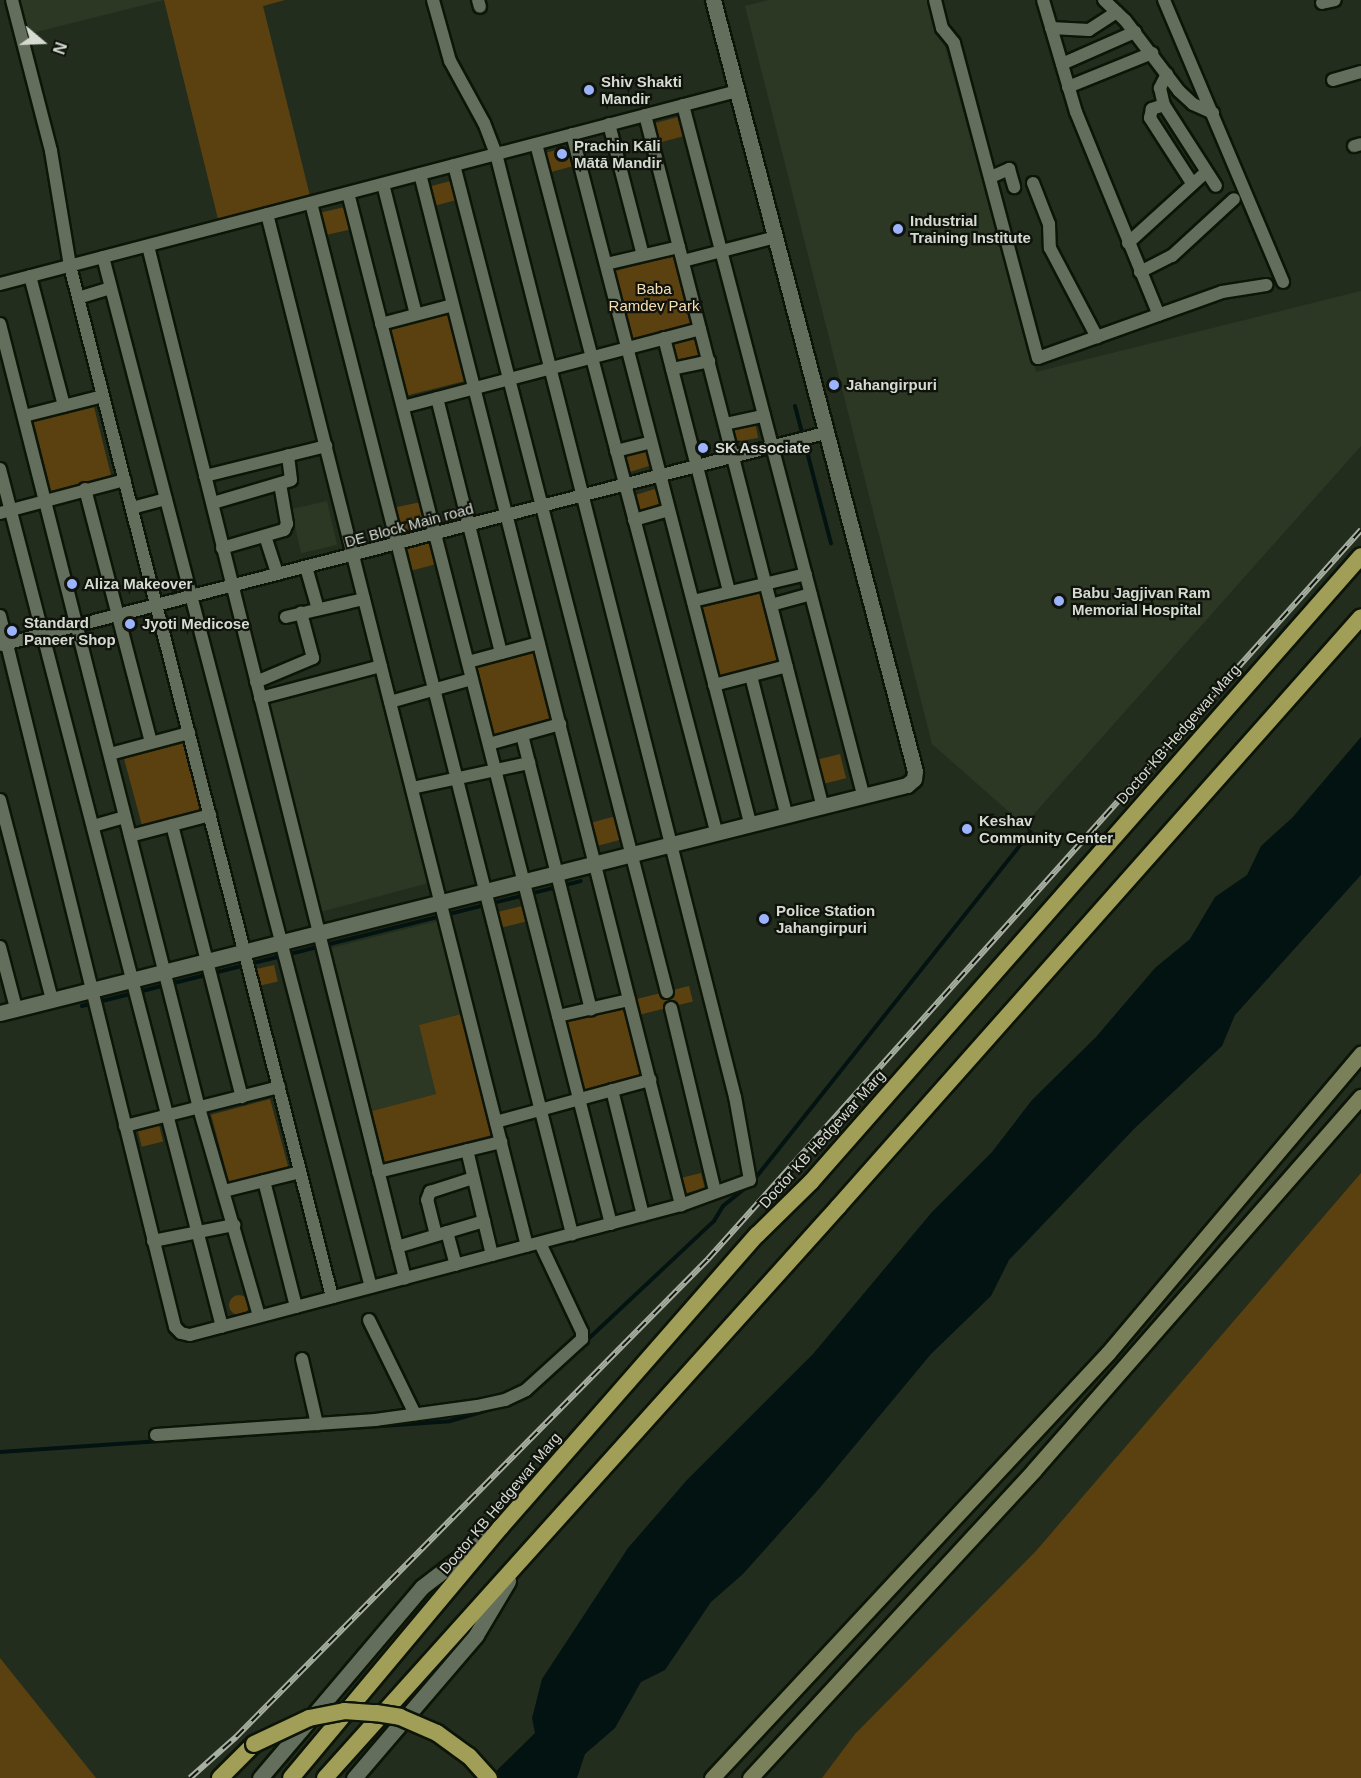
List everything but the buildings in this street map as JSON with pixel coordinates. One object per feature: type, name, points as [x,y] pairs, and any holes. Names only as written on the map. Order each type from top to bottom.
[{"type":"highway","name":"Doctor KB Hedgewar Marg","points":[[291,1778],[501,1527],[757,1235],[811,1182],[1361,556]]},
{"type":"highway","points":[[325,1778],[530,1545],[838,1207],[1361,617]]},
{"type":"highway","points":[[220,1778],[267,1736],[309,1718],[344,1711],[375,1713],[420,1724],[456,1745],[489,1778]]},
{"type":"main road","points":[[712,1778],[1108,1353],[1361,1054]]},
{"type":"main road","points":[[750,1778],[1034,1470],[1361,1097]]},
{"type":"street","points":[[12,0],[51,151],[70,266],[332,1298]]},
{"type":"street","points":[[0,616],[3,645],[175,1328],[190,1335],[681,1205],[715,1191],[746,1184],[751,1175],[671,843],[496,154],[484,123],[450,61],[433,0]]},
{"type":"street","points":[[0,1012],[822,804],[908,785],[915,771],[772,238],[712,0]]},
{"type":"street","points":[[935,0],[942,28],[954,43],[1038,358],[1222,292],[1266,285]]},
{"type":"street","points":[[1043,0],[1068,87],[1128,243],[1159,315]]},
{"type":"street","points":[[1104,0],[1135,32],[1193,104],[1213,113]]},
{"type":"street","points":[[1164,0],[1283,282]]},
{"type":"street","points":[[1051,27],[1089,30],[1117,12]]},
{"type":"street","points":[[1062,64],[1135,32]]},
{"type":"street","points":[[1068,87],[1152,53]]},
{"type":"street","points":[[1333,80],[1361,72]]},
{"type":"street","points":[[1167,74],[1160,88],[1164,105],[1216,186]]},
{"type":"street","points":[[0,284],[736,91]]},
{"type":"street","points":[[683,105],[719,252],[863,794]]},
{"type":"street","points":[[1164,105],[1152,109],[1150,118],[1192,183]]},
{"type":"street","points":[[645,115],[822,804]]},
{"type":"street","points":[[609,124],[643,255]]},
{"type":"street","points":[[572,134],[750,823]]},
{"type":"street","points":[[536,144],[716,831]]},
{"type":"street","points":[[454,165],[667,992]]},
{"type":"street","points":[[991,177],[1009,169],[1014,187]]},
{"type":"street","points":[[1128,243],[1206,172]]},
{"type":"street","points":[[420,174],[681,1205]]},
{"type":"street","points":[[1033,183],[1049,224],[1050,248],[1097,337]]},
{"type":"street","points":[[383,184],[416,314]]},
{"type":"street","points":[[348,193],[611,1224]]},
{"type":"street","points":[[1140,272],[1172,256],[1234,199]]},
{"type":"street","points":[[311,202],[572,1234]]},
{"type":"street","points":[[267,214],[527,1246]]},
{"type":"street","points":[[683,261],[772,238]]},
{"type":"street","points":[[148,246],[405,1278]]},
{"type":"street","points":[[606,264],[679,247]]},
{"type":"street","points":[[103,257],[371,1287]]},
{"type":"street","points":[[30,276],[64,406]]},
{"type":"street","points":[[78,298],[111,288]]},
{"type":"street","points":[[381,324],[453,304]]},
{"type":"street","points":[[0,324],[199,1108],[259,1316]]},
{"type":"street","points":[[403,407],[700,329]]},
{"type":"street","points":[[664,339],[729,592]]},
{"type":"street","points":[[672,369],[709,361]]},
{"type":"street","points":[[24,416],[103,396]]},
{"type":"street","points":[[437,398],[501,653]]},
{"type":"street","points":[[725,424],[764,416]]},
{"type":"street","name":"DE Block Main road","points":[[3,645],[825,433]]},
{"type":"street","points":[[616,451],[651,442]]},
{"type":"street","points":[[205,476],[326,446]]},
{"type":"street","points":[[213,503],[293,479],[288,455]]},
{"type":"street","points":[[0,469],[5,512],[43,635],[222,1326]]},
{"type":"street","points":[[5,512],[125,480]]},
{"type":"street","points":[[222,548],[265,536],[287,527],[280,484]]},
{"type":"street","points":[[85,489],[151,743]]},
{"type":"street","points":[[132,508],[166,499]]},
{"type":"street","points":[[634,520],[669,510]]},
{"type":"street","points":[[265,536],[277,574]]},
{"type":"street","points":[[306,567],[318,609]]},
{"type":"street","points":[[693,601],[806,574]]},
{"type":"street","points":[[771,605],[811,594]]},
{"type":"street","points":[[286,617],[364,599]]},
{"type":"street","points":[[256,682],[313,658],[301,614]]},
{"type":"street","points":[[468,662],[539,643]]},
{"type":"street","points":[[260,698],[381,666]]},
{"type":"street","points":[[714,685],[787,666]]},
{"type":"street","points":[[751,676],[786,813]]},
{"type":"street","points":[[390,702],[472,680]]},
{"type":"street","points":[[489,744],[560,724]]},
{"type":"street","points":[[110,754],[189,733]]},
{"type":"street","points":[[522,735],[591,1008]]},
{"type":"street","points":[[412,788],[529,763]]},
{"type":"street","points":[[0,800],[52,999]]},
{"type":"street","points":[[130,836],[210,815]]},
{"type":"street","points":[[93,826],[125,817]]},
{"type":"street","points":[[172,825],[242,1097]]},
{"type":"street","points":[[0,947],[16,1008]]},
{"type":"street","points":[[558,1016],[629,1000]]},
{"type":"street","points":[[671,1008],[715,1191]]},
{"type":"street","points":[[496,1122],[650,1080]]},
{"type":"street","points":[[125,1126],[279,1087]]},
{"type":"street","points":[[612,1090],[643,1215]]},
{"type":"street","points":[[378,1173],[501,1142]]},
{"type":"street","points":[[466,1150],[492,1255]]},
{"type":"street","points":[[224,1191],[300,1172]]},
{"type":"street","points":[[456,1265],[428,1200],[430,1192],[473,1178]]},
{"type":"street","points":[[264,1181],[296,1307]]},
{"type":"street","points":[[397,1247],[484,1221]]},
{"type":"street","points":[[153,1241],[234,1225]]},
{"type":"street","points":[[156,1435],[317,1424],[415,1414],[505,1400],[526,1390],[580,1344],[582,1332],[540,1243]]},
{"type":"street","points":[[369,1320],[415,1414]]},
{"type":"street","points":[[302,1359],[317,1424]]},
{"type":"street","points":[[260,1778],[422,1587],[501,1527]]},
{"type":"street","points":[[354,1778],[476,1635],[530,1545]]},
{"type":"shaded area","points":[[16,0],[164,0],[24,35]]},
{"type":"shaded area","name":"Babu Jagjivan Ram Memorial Hospital","points":[[769,0],[932,0],[1036,372],[1361,291],[1361,446],[1024,825],[932,744],[745,6]]},
{"type":"shaded area","points":[[327,501],[337,545],[301,553],[291,509]]},
{"type":"shaded area","points":[[374,676],[429,883],[321,912],[266,705]]},
{"type":"shaded area","points":[[1361,737],[1361,875],[1235,1015],[1222,1046],[1134,1129],[1009,1260],[991,1296],[931,1354],[818,1490],[743,1574],[711,1602],[665,1670],[641,1682],[615,1728],[585,1754],[577,1778],[489,1778],[535,1733],[532,1718],[542,1679],[628,1548],[686,1481],[813,1354],[932,1212],[992,1152],[1032,1100],[1096,1037],[1155,968],[1190,939],[1215,897],[1247,875],[1261,846],[1292,818]]},
{"type":"shaded area","points":[[438,921],[461,1014],[419,1025],[436,1094],[372,1111],[331,948]]},
{"type":"green space","points":[[164,0],[285,0],[263,6],[310,196],[218,219]]},
{"type":"green space","points":[[678,117],[683,136],[656,144],[651,124]]},
{"type":"green space","points":[[571,146],[576,165],[549,173],[544,153]]},
{"type":"green space","points":[[454,180],[459,199],[432,207],[427,187]]},
{"type":"green space","points":[[345,207],[350,229],[325,235],[320,213]]},
{"type":"green space","name":"Baba Ramdev Park","points":[[675,255],[693,323],[633,339],[615,271]]},
{"type":"green space","points":[[448,313],[465,381],[405,396],[388,328]]},
{"type":"green space","points":[[695,337],[700,358],[675,364],[670,343]]},
{"type":"green space","points":[[94,407],[111,476],[51,491],[34,422]]},
{"type":"green space","points":[[755,422],[758,438],[734,442],[730,427]]},
{"type":"green space","points":[[646,445],[652,465],[627,473],[621,453]]},
{"type":"green space","points":[[658,488],[664,508],[638,516],[632,496]]},
{"type":"green space","points":[[421,502],[426,526],[400,532],[395,508]]},
{"type":"green space","points":[[429,541],[435,564],[410,571],[404,548]]},
{"type":"green space","points":[[761,593],[778,661],[718,676],[701,608]]},
{"type":"green space","points":[[533,651],[551,720],[492,735],[474,667]]},
{"type":"green space","points":[[183,743],[201,812],[142,827],[124,759]]},
{"type":"green space","points":[[840,754],[846,778],[820,785],[814,761]]},
{"type":"green space","points":[[616,816],[622,839],[596,846],[590,823]]},
{"type":"green space","points":[[522,906],[526,922],[501,928],[497,912]]},
{"type":"green space","points":[[274,965],[278,982],[257,986],[254,970]]},
{"type":"green space","points":[[689,986],[693,1002],[639,1015],[635,1000]]},
{"type":"green space","points":[[625,1007],[642,1076],[582,1091],[565,1022]]},
{"type":"green space","points":[[461,1014],[492,1135],[385,1163],[372,1111],[436,1094],[419,1025]]},
{"type":"green space","points":[[270,1099],[288,1167],[229,1182],[211,1115]]},
{"type":"green space","points":[[158,1121],[163,1141],[142,1147],[137,1126]]},
{"type":"green space","points":[[701,1173],[705,1189],[683,1194],[679,1179]]},
{"type":"green space","points":[[1361,1173],[1361,1778],[822,1778],[855,1734],[1036,1551]]},
{"type":"green space","points":[[239,1295],[246,1298],[249,1305],[246,1312],[239,1315],[232,1312],[229,1305],[232,1298]]},
{"type":"green space","points":[[0,1658],[96,1778],[0,1778]]},
{"type":"waterway","points":[[795,406],[831,543]]},
{"type":"waterway","points":[[753,1181],[1031,832]]},
{"type":"waterway","points":[[82,1006],[581,881]]},
{"type":"waterway","points":[[585,1342],[714,1221],[723,1206],[748,1186]]},
{"type":"waterway","points":[[509,1404],[531,1393]]},
{"type":"waterway","points":[[0,1452],[450,1421],[496,1408]]},
{"type":"railway","points":[[190,1778],[236,1737],[708,1259],[1361,530]]},
{"type":"place","name":"Shiv Shakti Mandir","points":[[589,90]]},
{"type":"place","name":"Prachin Kāli Mātā Mandir","points":[[562,154]]},
{"type":"place","name":"Industrial Training Institute","points":[[898,229]]},
{"type":"place","name":"Jahangirpuri","points":[[834,385]]},
{"type":"place","name":"SK Associate","points":[[703,448]]},
{"type":"place","name":"Aliza Makeover","points":[[72,584]]},
{"type":"place","name":"Babu Jagjivan Ram Memorial Hospital","points":[[1059,601]]},
{"type":"place","name":"Jyoti Medicose","points":[[130,624]]},
{"type":"place","name":"Standard Paneer Shop","points":[[12,631]]},
{"type":"place","name":"Keshav Community Center","points":[[967,829]]},
{"type":"place","name":"Police Station Jahangirpuri","points":[[764,919]]}]
